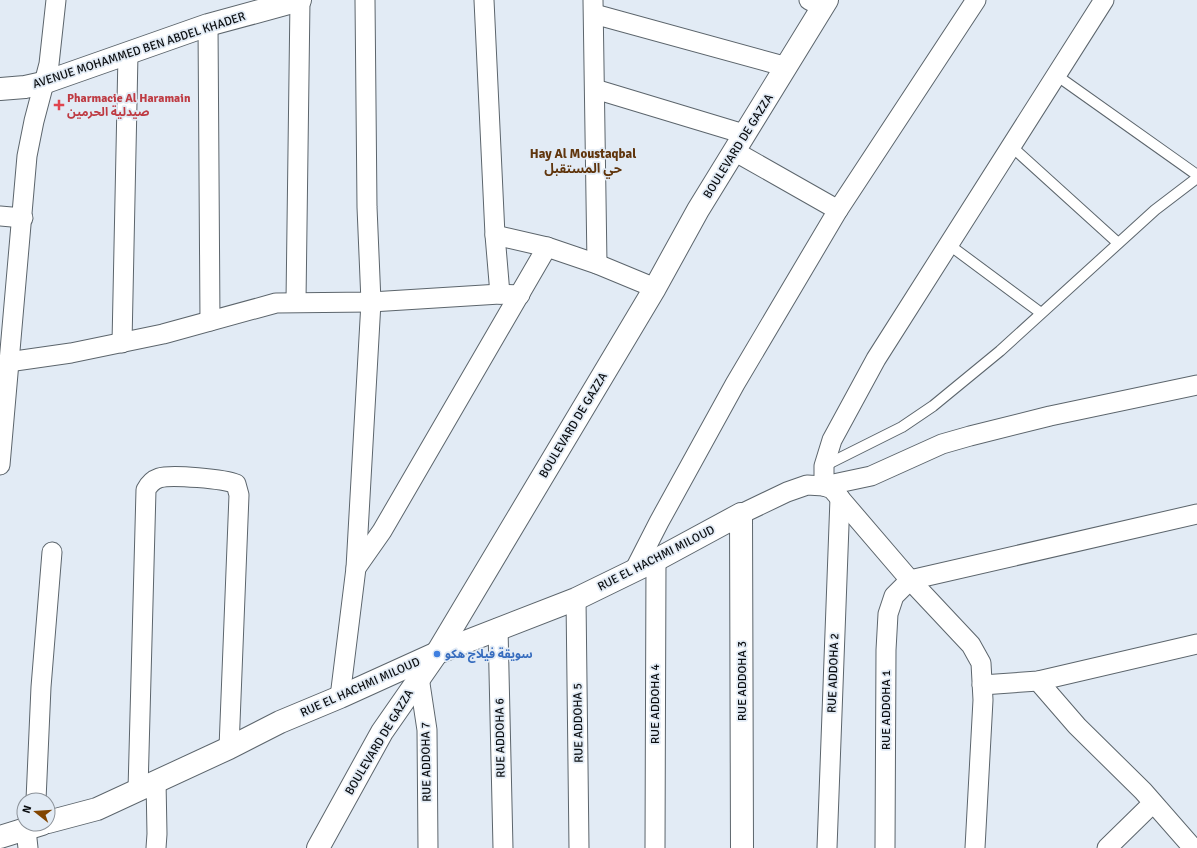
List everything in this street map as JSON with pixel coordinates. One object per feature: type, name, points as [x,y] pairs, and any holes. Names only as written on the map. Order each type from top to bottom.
[{"type":"street","points":[[0,465],[8,362],[23,218],[27,156],[43,83],[49,64],[56,0]]},
{"type":"street","points":[[296,301],[300,0]]},
{"type":"street","name":"AVENUE MOHAMMED BEN ABDEL KHADER","points":[[0,89],[24,87],[43,83],[208,25],[300,0]]},
{"type":"street","points":[[340,697],[356,568],[371,302],[367,207],[365,0]]},
{"type":"street","points":[[484,0],[495,235],[500,294]]},
{"type":"street","points":[[635,569],[659,522],[735,384],[838,210],[976,0]]},
{"type":"street","points":[[976,848],[977,783],[983,700],[981,663],[970,645],[910,580],[840,498],[832,490],[824,486],[824,466],[832,440],[848,408],[876,359],[1104,0]]},
{"type":"street","name":"BOULEVARD DE GAZZA","points":[[318,848],[382,732],[437,653],[655,288],[698,210],[787,67],[819,2]]},
{"type":"street","points":[[597,264],[594,7],[787,67]]},
{"type":"street","points":[[208,25],[210,321]]},
{"type":"street","points":[[122,343],[128,54]]},
{"type":"street","points":[[595,89],[739,143],[838,210]]},
{"type":"street","points":[[0,216],[23,218]]},
{"type":"street","points":[[495,235],[547,247],[597,264],[655,288]]},
{"type":"street","points":[[356,568],[382,531],[547,247]]},
{"type":"street","points":[[8,362],[71,353],[122,343],[270,304],[296,301],[371,302],[500,294],[520,295]]},
{"type":"street","name":"RUE EL HACHMI MILOUD","points":[[56,822],[97,808],[147,786],[229,748],[280,722],[340,697],[437,653],[498,628],[576,599],[656,560],[741,514],[787,492],[808,485],[824,486],[872,476],[942,444],[970,436],[1050,416],[1197,385]]},
{"type":"street","points":[[156,848],[157,834],[147,786],[146,490],[150,484],[161,477],[226,480],[236,484],[239,494],[229,748]]},
{"type":"street","name":"RUE ADDOHA 2","points":[[827,848],[840,498]]},
{"type":"street","name":"RUE ADDOHA 3","points":[[741,514],[742,848]]},
{"type":"street","points":[[910,580],[1197,514]]},
{"type":"street","points":[[36,792],[42,686],[52,552]]},
{"type":"street","name":"RUE ADDOHA 4","points":[[655,848],[656,560]]},
{"type":"street","name":"RUE ADDOHA 1","points":[[885,848],[886,650],[888,614],[894,596],[910,580]]},
{"type":"street","name":"RUE ADDOHA 5","points":[[576,599],[579,848]]},
{"type":"street","name":"RUE ADDOHA 6","points":[[498,628],[503,848]]},
{"type":"street","points":[[982,685],[1038,681],[1197,644]]},
{"type":"street","name":"RUE ADDOHA 7","points":[[419,677],[427,730],[428,848]]},
{"type":"street","points":[[1038,681],[1077,726],[1154,803],[1193,848]]},
{"type":"street","points":[[1107,848],[1154,803]]},
{"type":"street","name":"RUE EL HACHMI MILOUD","points":[[0,837],[22,832]]},
{"type":"lane","points":[[824,466],[902,428],[1000,351],[1155,210],[1197,176],[1056,75]]},
{"type":"lane","points":[[1011,146],[1118,243]]},
{"type":"lane","points":[[948,244],[1041,313]]},
{"type":"place","name":"Pharmacie Al Haramain صيدلية الحرمين","points":[[59,105]]},
{"type":"place","name":"سويقة فيلاج هكو","points":[[437,654]]},
{"type":"district","name":"Hay Al Moustaqbal حي المستقبل","points":[[583,160]]}]
